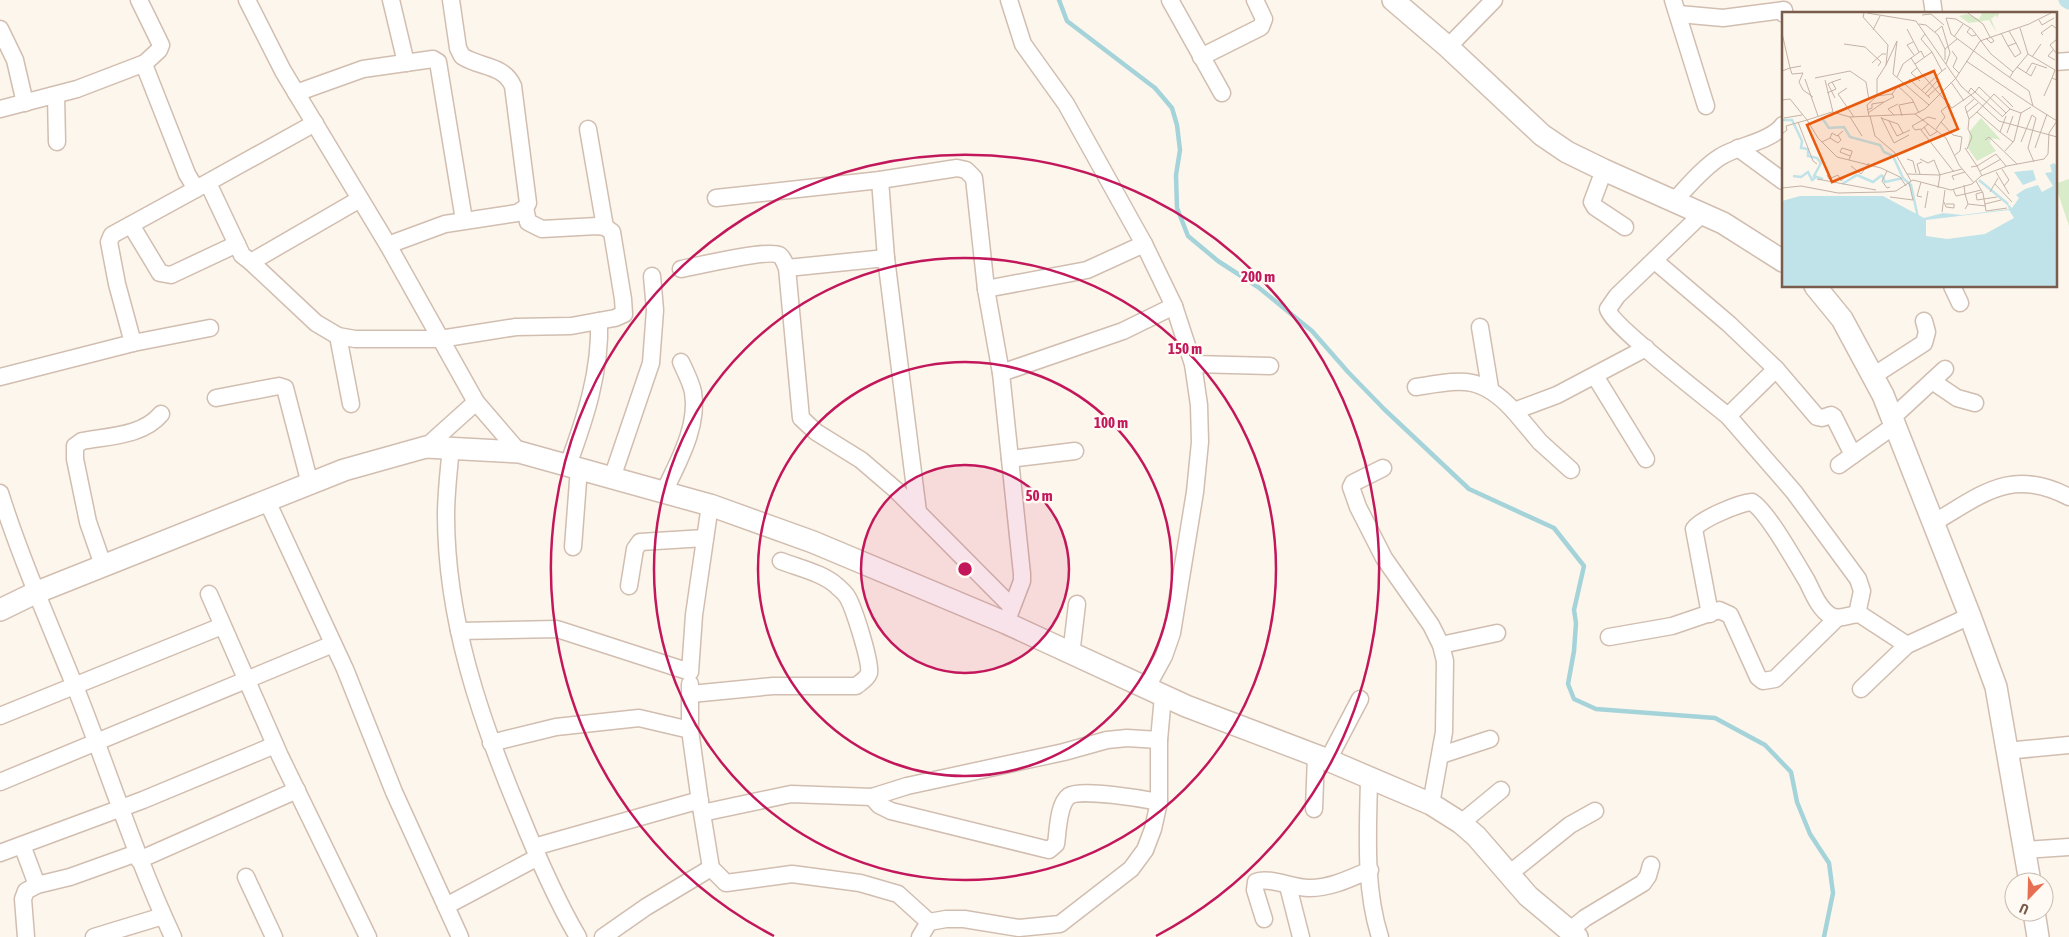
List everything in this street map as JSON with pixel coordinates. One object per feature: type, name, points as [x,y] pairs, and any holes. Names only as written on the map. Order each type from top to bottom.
[{"type":"street","points":[[0,109],[77,89],[145,63],[159,50],[161,44],[139,0]]},
{"type":"street","points":[[248,0],[283,71],[388,245],[476,402],[519,452]]},
{"type":"street","points":[[391,0],[406,63]]},
{"type":"street","points":[[388,245],[433,227],[464,220],[522,212],[528,202],[513,86],[509,78],[502,72],[462,56],[458,48],[451,0]]},
{"type":"street","points":[[920,937],[930,922],[946,918],[1019,928],[1058,931],[1131,869],[1145,850],[1153,829],[1159,802],[1159,740],[1155,693],[1172,633],[1195,492],[1200,442],[1199,405],[1193,364],[1174,306],[1144,244],[1066,104],[1023,44],[1009,0]]},
{"type":"street","points":[[1170,0],[1222,93]]},
{"type":"street","points":[[1201,58],[1261,27],[1264,19],[1255,0]]},
{"type":"street","points":[[1393,0],[1448,46],[1542,135],[1567,152],[1703,213],[1782,260]]},
{"type":"street","points":[[1448,46],[1494,0]]},
{"type":"street","points":[[1706,106],[1684,40],[1676,7],[1723,18],[1783,8]]},
{"type":"street","points":[[0,29],[15,60],[25,103]]},
{"type":"street","points":[[296,93],[362,69],[433,59],[438,62],[464,220]]},
{"type":"street","points":[[2056,62],[2069,61]]},
{"type":"street","points":[[145,63],[187,174],[202,186],[242,255],[316,323],[338,336],[355,339],[440,339],[516,327],[571,326],[620,317],[625,310],[613,234],[605,227],[588,129]]},
{"type":"street","points":[[56,95],[57,142]]},
{"type":"street","points":[[134,343],[121,300],[109,242],[112,235],[315,123]]},
{"type":"street","points":[[1675,200],[1706,168],[1721,156],[1773,134],[1782,126]]},
{"type":"street","points":[[1738,148],[1782,179]]},
{"type":"street","points":[[716,198],[880,180],[957,168],[966,170],[974,178],[986,289],[1001,373],[1022,574],[1018,592],[1008,615]]},
{"type":"street","points":[[1604,170],[1594,195],[1593,205],[1625,227]]},
{"type":"street","points":[[880,180],[886,258],[918,512]]},
{"type":"street","points":[[251,262],[360,199]]},
{"type":"street","points":[[525,208],[528,222],[542,229],[605,227]]},
{"type":"street","points":[[1703,213],[1617,296],[1608,309],[1614,321],[1728,416],[1794,492],[1858,579],[1862,591],[1857,614]]},
{"type":"street","points":[[131,224],[160,273],[165,276],[171,275],[237,244]]},
{"type":"street","points":[[986,289],[1088,270],[1144,244]]},
{"type":"street","points":[[681,269],[774,254],[783,259],[787,268],[801,418],[816,432],[861,460],[896,490],[918,512],[1008,615]]},
{"type":"street","points":[[787,268],[886,258]]},
{"type":"street","points":[[1655,261],[1729,324],[1776,369],[1817,417],[1822,418],[1830,415],[1834,417],[1846,460],[1894,421],[1945,369]]},
{"type":"street","points":[[612,478],[651,363],[656,310],[652,276]]},
{"type":"street","points":[[1817,288],[1842,319],[1873,376],[1894,421],[1996,687],[2028,872]]},
{"type":"street","points":[[1953,288],[1960,303]]},
{"type":"street","points":[[1001,373],[1114,335],[1174,306]]},
{"type":"street","points":[[573,547],[574,467],[594,382],[600,346],[599,321]]},
{"type":"street","points":[[1873,376],[1924,344],[1927,332],[1924,321]]},
{"type":"street","points":[[1480,326],[1490,388]]},
{"type":"street","points":[[0,377],[134,343],[210,328]]},
{"type":"street","points":[[338,336],[351,404]]},
{"type":"street","points":[[1514,411],[1557,395],[1646,348]]},
{"type":"street","points":[[664,492],[693,422],[692,390],[681,362]]},
{"type":"street","points":[[1193,364],[1270,366]]},
{"type":"street","points":[[1728,416],[1776,369]]},
{"type":"street","points":[[1595,376],[1646,459]]},
{"type":"street","points":[[1416,387],[1452,381],[1472,382],[1490,388],[1514,411],[1540,442],[1571,470]]},
{"type":"street","points":[[1932,381],[1957,398],[1976,403]]},
{"type":"street","points":[[216,398],[279,386],[285,388],[310,484]]},
{"type":"street","points":[[426,447],[476,402]]},
{"type":"street","points":[[103,565],[88,522],[75,459],[75,446],[82,440],[134,431],[148,426],[161,414]]},
{"type":"street","points":[[0,610],[35,592],[344,470],[426,447],[519,452],[710,505],[1008,615],[1071,655],[1155,693],[1322,758],[1431,804],[1461,823],[1528,896],[1573,934],[1585,918],[1643,884],[1648,876],[1651,865]]},
{"type":"street","points":[[451,447],[446,515],[452,589],[470,681],[491,742],[536,852],[578,937]]},
{"type":"street","points":[[1010,459],[1075,451]]},
{"type":"street","points":[[1384,468],[1353,483],[1351,487],[1352,493],[1384,558],[1434,629],[1441,645],[1445,675],[1444,732],[1431,804]]},
{"type":"street","points":[[1933,523],[1970,502],[2014,483],[2030,482],[2046,486],[2069,497]]},
{"type":"street","points":[[0,493],[35,592],[96,741],[119,808],[173,937]]},
{"type":"street","points":[[267,501],[333,644],[394,792],[460,937]]},
{"type":"street","points":[[1710,614],[1694,528],[1718,514],[1752,502],[1762,511],[1820,604],[1831,616],[1837,618],[1857,614],[1907,645]]},
{"type":"street","points":[[710,505],[694,614],[690,672],[690,730],[711,868],[726,882],[792,874],[884,888],[898,894],[930,922]]},
{"type":"street","points":[[629,586],[634,549],[640,542],[705,538]]},
{"type":"street","points":[[691,694],[773,686],[856,686],[864,681],[870,665],[846,594],[835,584],[817,574],[781,561]]},
{"type":"street","points":[[210,594],[222,626],[275,745],[368,937]]},
{"type":"street","points":[[1071,655],[1077,604]]},
{"type":"street","points":[[1609,637],[1672,626],[1719,610],[1730,615],[1758,677],[1763,681],[1775,679],[1837,618]]},
{"type":"street","points":[[1861,689],[1907,645],[1970,616]]},
{"type":"street","points":[[0,716],[222,626]]},
{"type":"street","points":[[459,631],[557,629],[690,672]]},
{"type":"street","points":[[1441,645],[1498,633]]},
{"type":"street","points":[[0,782],[333,644]]},
{"type":"street","points":[[1314,809],[1322,758],[1360,699]]},
{"type":"street","points":[[491,742],[556,727],[639,718],[690,730]]},
{"type":"street","points":[[446,906],[536,852],[701,806],[791,794],[872,798],[907,786],[1055,754],[1107,740],[1127,738],[1159,740]]},
{"type":"street","points":[[1440,755],[1490,739]]},
{"type":"street","points":[[0,853],[119,808],[275,745]]},
{"type":"street","points":[[2006,751],[2069,745]]},
{"type":"street","points":[[1370,779],[1368,838],[1370,870],[1375,922],[1380,937]]},
{"type":"street","points":[[26,937],[23,899],[26,891],[37,885],[138,856],[297,790]]},
{"type":"street","points":[[1461,823],[1501,790]]},
{"type":"street","points":[[872,798],[878,805],[891,811],[1049,850],[1056,844],[1065,802],[1069,796],[1075,793],[1103,794],[1159,802]]},
{"type":"street","points":[[1509,874],[1570,826],[1595,811]]},
{"type":"street","points":[[22,845],[37,885]]},
{"type":"street","points":[[2024,850],[2069,847]]},
{"type":"street","points":[[603,937],[646,907],[711,868]]},
{"type":"street","points":[[1264,919],[1255,890],[1256,882],[1260,880],[1288,886],[1310,888],[1325,886],[1370,870]]},
{"type":"street","points":[[246,877],[274,937]]},
{"type":"street","points":[[1288,886],[1301,937]]},
{"type":"street","points":[[94,937],[163,916]]},
{"type":"street","points":[[2036,922],[2038,937]]},
{"type":"green space","points":[[2069,179],[2069,226],[2056,187],[2056,184]]},
{"type":"waterway","points":[[1059,0],[1067,21],[1155,88],[1172,108],[1177,125],[1180,150],[1176,175],[1177,208],[1188,236],[1218,261],[1258,287],[1312,331],[1384,409],[1469,489],[1554,528],[1584,566],[1574,610],[1576,623],[1574,651],[1568,684],[1574,699],[1596,709],[1715,718],[1765,745],[1791,772],[1797,802],[1810,834],[1829,863],[1833,893],[1824,937]]}]
